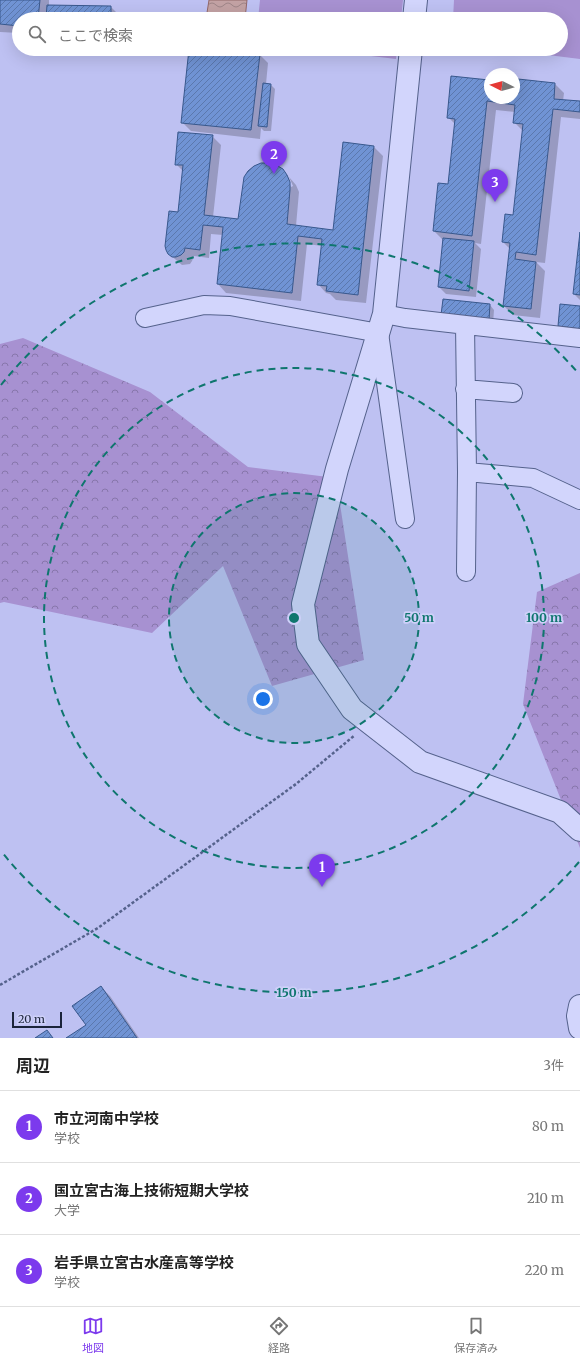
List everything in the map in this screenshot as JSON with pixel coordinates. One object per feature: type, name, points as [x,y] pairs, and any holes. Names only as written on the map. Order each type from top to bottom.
[{"type":"street","points":[[415,12],[416,0]]},
{"type":"street","points":[[410,56],[382,323],[337,469],[302,604],[308,644],[352,709],[420,762],[560,812],[580,830]]},
{"type":"street","points":[[145,318],[204,305],[230,306],[382,323],[405,318],[580,338]]},
{"type":"street","points":[[382,323],[405,519]]},
{"type":"street","points":[[464,325],[467,472],[466,572]]},
{"type":"street","points":[[465,389],[513,393]]},
{"type":"street","points":[[467,472],[533,478],[580,500]]},
{"type":"street","points":[[580,1006],[578,1016],[580,1028]]},
{"type":"path","points":[[0,986],[98,928],[296,784],[369,723]]},
{"type":"green space","points":[[260,0],[403,0],[402,12],[259,12]]},
{"type":"green space","points":[[454,0],[580,0],[580,59],[556,56],[568,56],[568,12],[453,12]]},
{"type":"green space","points":[[371,56],[396,56],[396,59]]},
{"type":"green space","points":[[23,338],[150,392],[248,467],[336,478],[364,660],[272,686],[223,566],[152,633],[4,602],[0,603],[0,344]]},
{"type":"green space","points":[[580,573],[580,848],[523,704],[537,592]]},
{"type":"water","points":[[209,0],[247,0],[246,12],[207,12]]},
{"type":"building","points":[[0,0],[40,0],[39,12],[12,12],[12,25],[0,24]]},
{"type":"building","points":[[47,5],[111,6],[111,12],[46,12]]},
{"type":"building","points":[[188,56],[260,56],[251,130],[181,123]]},
{"type":"building","points":[[451,76],[484,79],[484,104],[487,104],[472,236],[433,231],[438,183],[448,184],[455,119],[447,118]]},
{"type":"building","points":[[520,79],[555,83],[554,99],[580,101],[580,112],[553,109],[536,255],[516,252],[515,259],[536,262],[531,309],[503,306],[510,243],[502,242],[505,214],[513,215],[523,124],[513,123],[515,105],[508,104],[520,104]]},
{"type":"building","points":[[263,83],[271,84],[267,127],[258,126]]},
{"type":"building","points":[[178,132],[213,135],[204,215],[238,219],[244,177],[254,166],[261,163],[269,163],[283,169],[290,182],[287,224],[333,230],[343,142],[374,146],[358,295],[326,291],[327,286],[317,285],[322,239],[298,236],[292,293],[217,284],[223,227],[203,225],[200,250],[185,248],[181,255],[176,257],[172,257],[168,254],[165,246],[169,211],[178,212],[183,165],[175,165]]},
{"type":"building","points":[[580,232],[580,295],[573,294]]},
{"type":"building","points":[[443,238],[474,241],[469,291],[438,287]]},
{"type":"building","points":[[443,299],[490,304],[489,320],[441,315]]},
{"type":"building","points":[[560,304],[580,306],[580,329],[558,326]]},
{"type":"building","points":[[101,986],[137,1038],[66,1038],[86,1025],[72,1006]]},
{"type":"building","points":[[47,1030],[53,1038],[35,1038]]},
{"type":"place","name":"国立宮古海上技術短期大学校","points":[[274,174]]},
{"type":"place","name":"岩手県立宮古水産高等学校","points":[[495,202]]},
{"type":"place","name":"市立河南中学校","points":[[322,887]]}]
